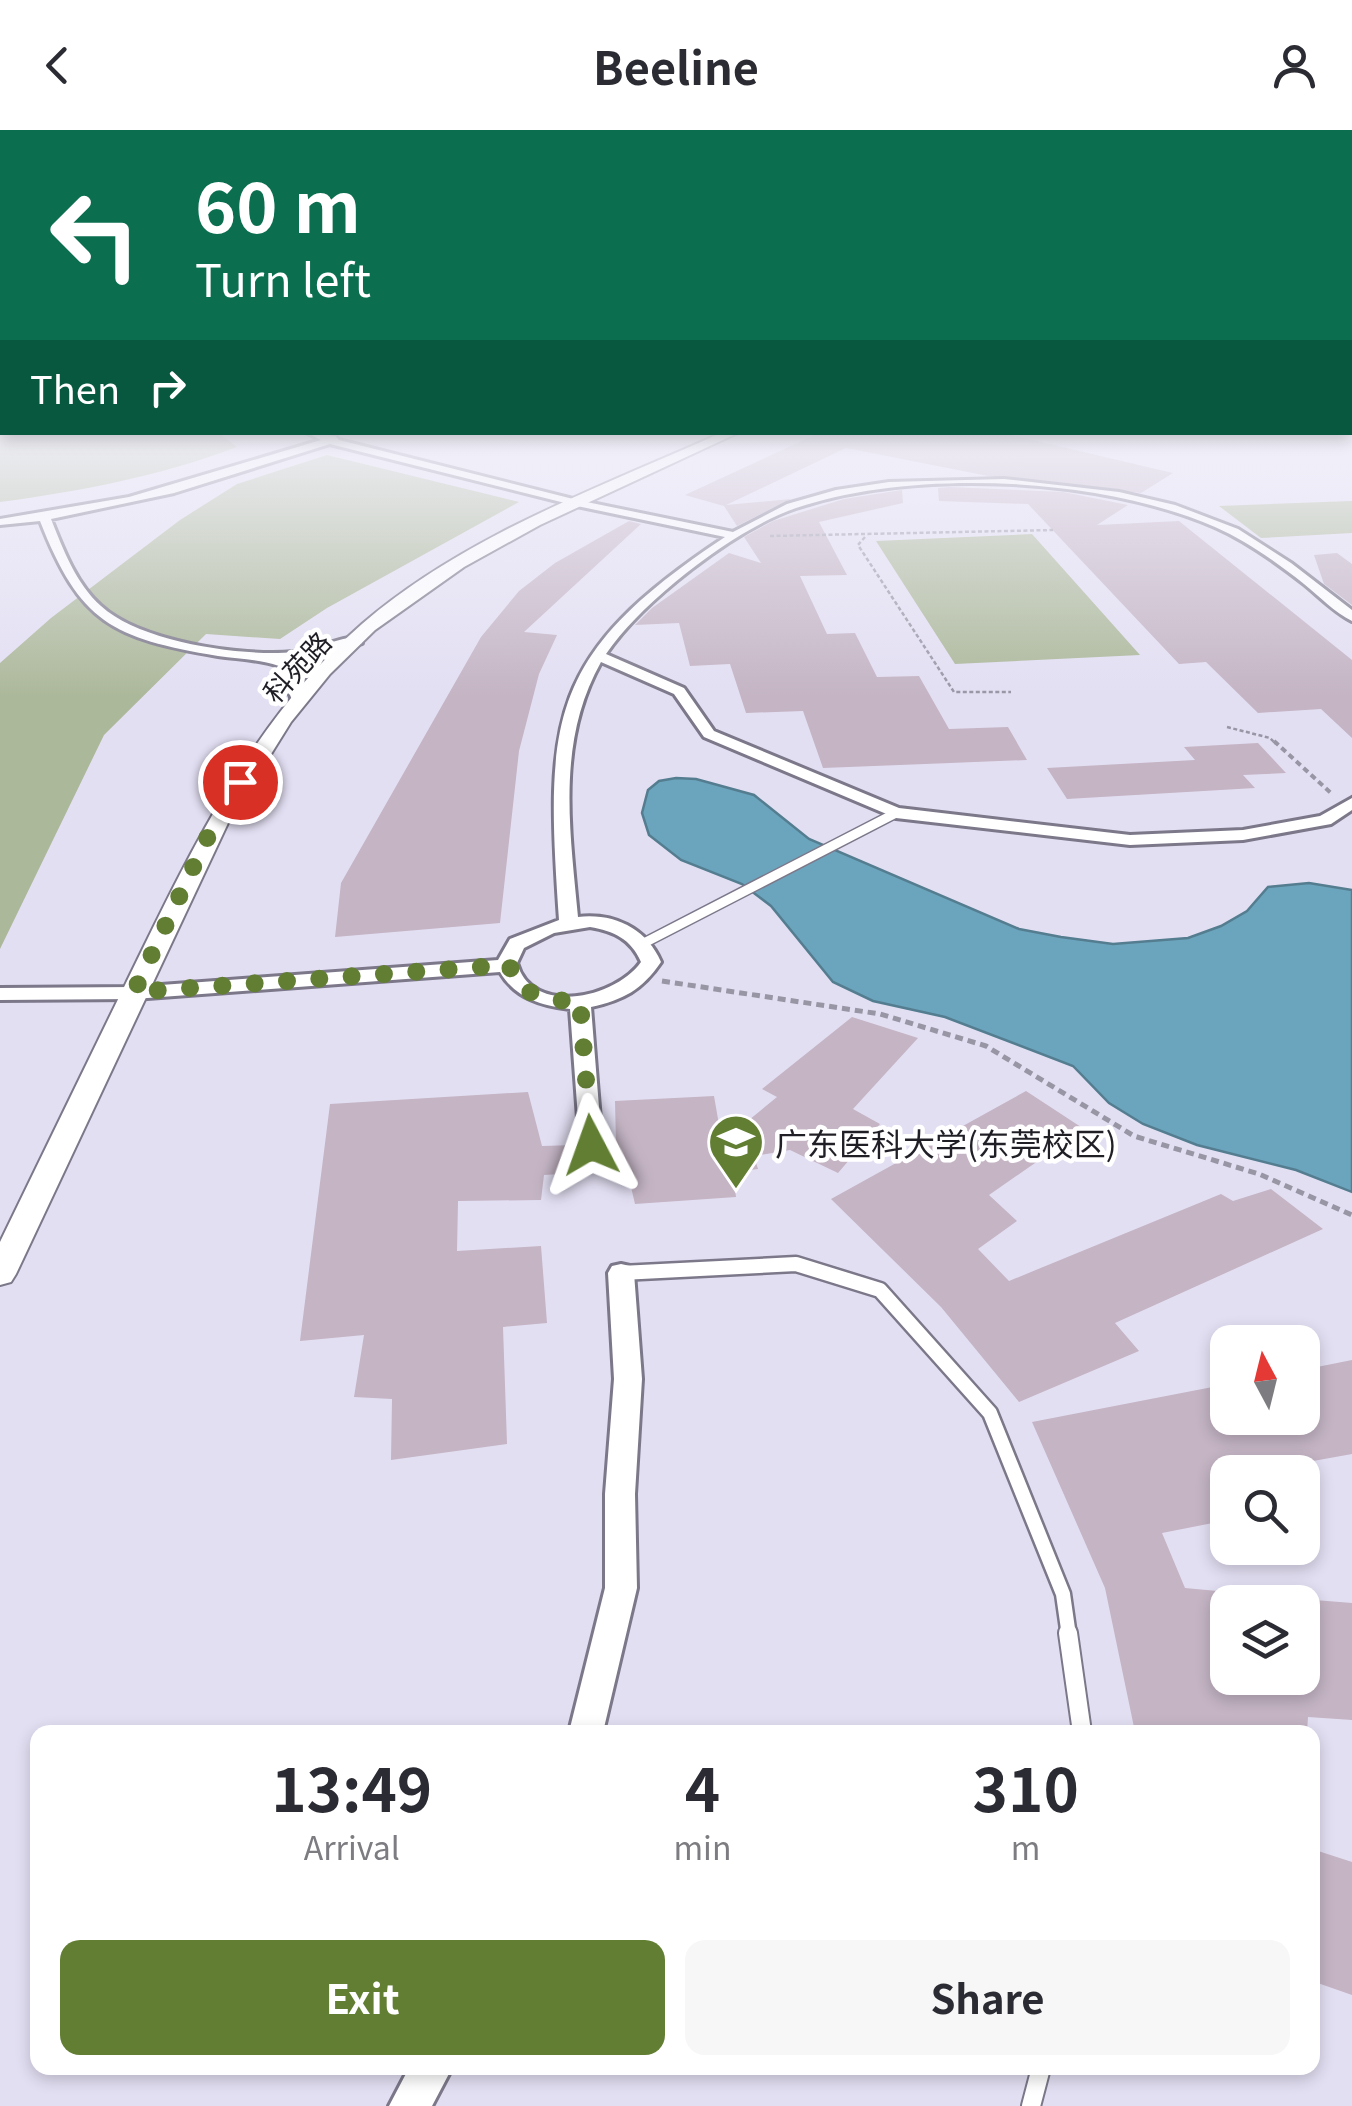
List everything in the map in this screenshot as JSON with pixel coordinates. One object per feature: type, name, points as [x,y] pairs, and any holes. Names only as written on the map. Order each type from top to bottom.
[{"type":"street","points":[[0,522],[81,512]]},
{"type":"street","name":"科苑路","points":[[0,1274],[206,840],[257,752],[299,700],[357,640],[420,588],[558,512]]},
{"type":"street","points":[[625,512],[737,536]]},
{"type":"street","points":[[568,922],[561,788],[565,738],[576,697],[598,656],[640,602],[757,521],[777,512]]},
{"type":"street","points":[[1181,512],[1218,524],[1269,553],[1352,617]]},
{"type":"street","points":[[44,517],[80,586],[101,614],[179,645],[267,657],[296,656],[357,640]]},
{"type":"street","points":[[598,656],[680,691],[708,734],[896,813],[1130,840],[1243,835],[1325,820],[1349,804]]},
{"type":"street","points":[[267,657],[285,663],[299,700]]},
{"type":"street","points":[[568,922],[606,923],[624,929],[644,943],[650,962],[644,978],[621,994],[580,1001],[537,996],[517,983],[510,965],[510,957],[521,940],[545,927],[568,922]]},
{"type":"street","points":[[0,994],[134,992],[510,965]]},
{"type":"street","points":[[580,1001],[591,1145]]},
{"type":"street","points":[[588,1725],[620,1588],[620,1494],[628,1378],[621,1272]]},
{"type":"street","points":[[410,2106],[428,2075]]},
{"type":"lane","points":[[644,943],[896,813]]},
{"type":"lane","points":[[621,1272],[796,1264],[880,1290],[990,1413],[1063,1594],[1081,1725]]},
{"type":"lane","points":[[1031,2106],[1040,2075]]},
{"type":"path","points":[[737,536],[866,537],[1053,530]]},
{"type":"path","points":[[866,537],[858,544],[954,692],[1011,692]]},
{"type":"path","points":[[1227,727],[1270,738],[1349,804]]},
{"type":"path","points":[[644,978],[880,1014],[986,1046],[1134,1136],[1259,1174],[1352,1214]]},
{"type":"green space","points":[[192,512],[501,512],[327,608],[280,639],[206,634],[104,735],[0,949],[0,663],[51,618]]},
{"type":"green space","points":[[1227,512],[1352,512],[1352,533],[1261,538]]},
{"type":"green space","points":[[1032,534],[1140,655],[955,664],[876,541]]},
{"type":"water","points":[[696,779],[754,795],[809,839],[1019,929],[1061,937],[1113,944],[1188,938],[1247,911],[1268,887],[1309,883],[1352,890],[1352,1192],[1296,1170],[1197,1145],[1143,1124],[1109,1103],[1073,1066],[945,1017],[873,1001],[833,982],[771,906],[742,884],[681,860],[649,835],[642,813],[648,790],[659,781]]},
{"type":"building","points":[[728,512],[765,512],[737,526]]},
{"type":"building","points":[[801,512],[862,512],[819,522],[847,575],[800,576],[827,634],[855,633],[877,677],[919,676],[949,729],[1008,727],[1027,760],[823,768],[803,711],[746,713],[730,664],[690,666],[679,623],[635,625],[652,608],[729,553],[761,563],[744,537],[773,521]]},
{"type":"building","points":[[1036,512],[1117,512],[1097,525],[1179,521],[1352,660],[1352,738],[1321,709],[1258,713],[1206,662],[1179,664]]},
{"type":"building","points":[[629,521],[641,524],[524,632],[557,635],[539,674],[519,751],[500,923],[335,937],[341,883],[481,637],[519,591],[555,563]]},
{"type":"building","points":[[1337,553],[1352,564],[1352,605],[1324,584],[1314,555]]},
{"type":"building","points":[[1258,743],[1286,773],[1243,775],[1255,788],[1067,799],[1047,768],[1195,760],[1184,747]]},
{"type":"building","points":[[852,1017],[918,1038],[853,1109],[880,1124],[838,1173],[790,1150],[754,1156],[758,1169],[733,1172],[736,1197],[635,1204],[627,1170],[544,1175],[541,1200],[458,1201],[457,1251],[541,1246],[547,1323],[503,1327],[507,1444],[391,1460],[392,1399],[354,1397],[364,1335],[300,1341],[330,1104],[528,1092],[542,1146],[576,1145],[583,1154],[599,1154],[606,1144],[616,1144],[615,1101],[714,1096],[722,1142],[777,1097],[762,1089]]},
{"type":"building","points":[[1026,1091],[1084,1129],[989,1195],[1017,1221],[978,1249],[1009,1281],[1221,1194],[1233,1201],[1271,1189],[1323,1229],[1115,1323],[1139,1351],[1019,1402],[941,1307],[831,1199]]},
{"type":"building","points":[[1352,1360],[1352,1454],[1320,1460],[1320,1455],[1210,1455],[1210,1524],[1162,1533],[1185,1588],[1210,1590],[1210,1695],[1320,1695],[1320,1600],[1352,1603],[1352,1720],[1308,1717],[1307,1725],[1134,1725],[1105,1588],[1032,1422],[1210,1387],[1210,1435],[1320,1435],[1320,1366]]},
{"type":"building","points":[[1320,1852],[1352,1862],[1352,1995],[1320,1984]]},
{"type":"place","name":"广东医科大学(东莞校区)","points":[[736,1191]]},
{"type":"route","points":[[240,782],[206,840],[134,992],[510,965],[517,983],[537,996],[580,1001],[591,1145]]}]
